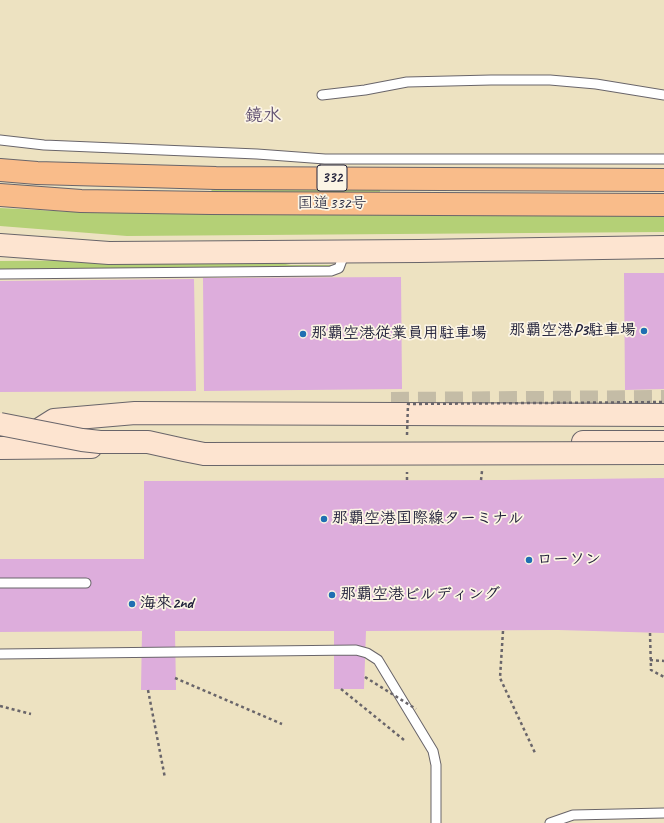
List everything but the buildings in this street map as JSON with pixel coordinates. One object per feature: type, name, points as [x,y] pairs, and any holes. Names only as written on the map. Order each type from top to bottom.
[{"type":"highway","name":"国道332号","points":[[0,170],[37,173],[216,178],[664,180]]},
{"type":"highway","name":"国道332号","points":[[0,195],[81,201],[203,203],[664,205]]},
{"type":"street","points":[[0,245],[108,253],[664,247]]},
{"type":"street","points":[[5,448],[54,420],[135,413],[664,415]]},
{"type":"street","points":[[0,424],[82,440],[148,442],[204,454],[664,453]]},
{"type":"street","points":[[5,448],[664,442]]},
{"type":"lane","points":[[322,95],[365,90],[407,82],[550,80],[596,84],[664,95]]},
{"type":"lane","points":[[0,140],[44,145],[257,154],[325,159],[664,160]]},
{"type":"lane","points":[[0,274],[331,271],[339,268],[345,251]]},
{"type":"lane","points":[[0,583],[86,583]]},
{"type":"lane","points":[[0,654],[356,650],[367,653],[378,660],[433,751],[436,765],[436,823]]},
{"type":"lane","points":[[550,823],[573,815],[664,813]]},
{"type":"path","points":[[407,442],[408,404],[664,402]]},
{"type":"path","points":[[407,465],[407,480]]},
{"type":"path","points":[[503,631],[500,678],[536,755]]},
{"type":"path","points":[[650,633],[651,670],[664,677]]},
{"type":"path","points":[[650,660],[664,661]]},
{"type":"path","points":[[365,676],[416,709]]},
{"type":"path","points":[[175,678],[282,724]]},
{"type":"path","points":[[341,689],[404,740]]},
{"type":"path","points":[[148,690],[165,778]]},
{"type":"path","points":[[0,706],[31,714]]},
{"type":"green space","points":[[664,186],[664,191],[380,190],[380,193],[211,194],[212,187]]},
{"type":"green space","points":[[0,208],[76,212],[664,212],[664,232],[127,236],[0,226]]},
{"type":"green space","points":[[257,259],[291,265],[332,265],[339,269],[0,271],[0,261]]},
{"type":"tunnel","points":[[391,401],[664,399]]},
{"type":"place","name":"那覇空港P3駐車場","points":[[644,331]]},
{"type":"place","name":"那覇空港従業員用駐車場","points":[[303,334]]},
{"type":"place","name":"那覇空港国際線ターミナル","points":[[324,519]]},
{"type":"place","name":"ローソン","points":[[529,560]]},
{"type":"place","name":"那覇空港ビルディング","points":[[332,595]]},
{"type":"place","name":"海來2nd","points":[[132,604]]},
{"type":"district","name":"鏡水","points":[[263,116]]}]
